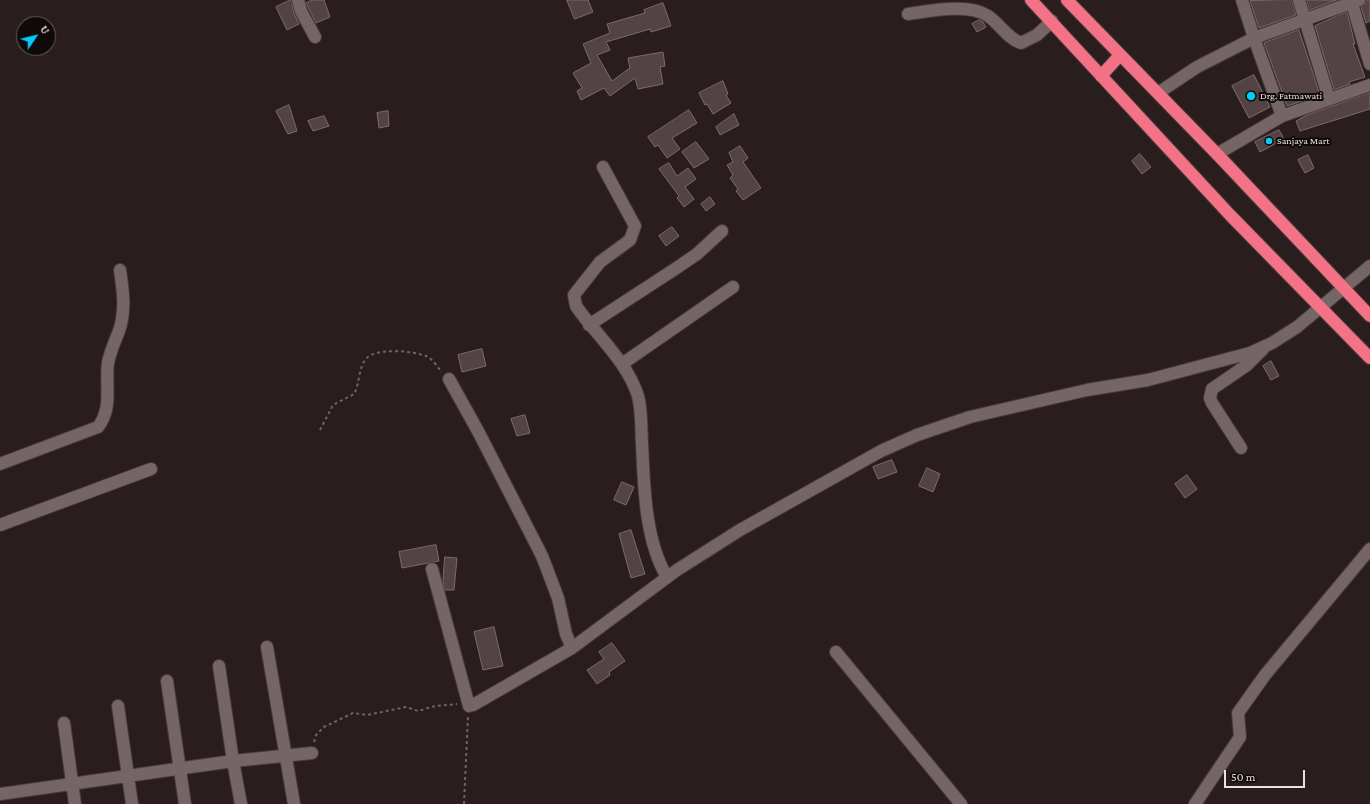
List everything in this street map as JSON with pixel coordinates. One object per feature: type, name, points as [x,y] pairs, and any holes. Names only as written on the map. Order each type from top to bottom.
[{"type":"highway","points":[[1031,0],[1235,220],[1370,358]]},
{"type":"highway","points":[[1067,0],[1217,154],[1370,316]]},
{"type":"highway","points":[[1101,76],[1120,55]]},
{"type":"street","points":[[298,0],[301,11],[314,37]]},
{"type":"street","points":[[1242,0],[1282,116]]},
{"type":"street","points":[[1299,0],[1329,99]]},
{"type":"street","points":[[1158,93],[1197,68],[1254,38],[1354,1],[1370,64]]},
{"type":"street","points":[[908,14],[964,9],[981,12],[989,17],[1015,41],[1021,43],[1037,35],[1052,21]]},
{"type":"street","points":[[1217,154],[1282,116],[1370,85]]},
{"type":"street","points":[[602,167],[635,226],[630,240],[600,262],[574,295],[576,306],[589,325],[622,364],[638,397],[643,471],[650,528],[656,556],[667,577]]},
{"type":"street","points":[[589,325],[686,262],[722,232]]},
{"type":"street","points":[[432,569],[469,706],[481,701],[572,648],[667,577],[740,530],[882,450],[917,435],[970,417],[1087,390],[1170,375],[1250,353],[1297,327],[1370,266]]},
{"type":"street","points":[[0,464],[98,428],[103,421],[108,395],[108,360],[120,329],[124,300],[120,270]]},
{"type":"street","points":[[622,364],[692,318],[733,287]]},
{"type":"street","points":[[1241,448],[1212,403],[1210,393],[1212,389],[1256,358],[1264,346]]},
{"type":"street","points":[[449,378],[480,433],[542,556],[558,598],[566,634],[572,648]]},
{"type":"street","points":[[0,525],[151,469]]},
{"type":"street","points":[[1195,804],[1240,737],[1238,713],[1266,674],[1370,549]]},
{"type":"street","points":[[267,647],[294,804]]},
{"type":"street","points":[[836,652],[961,804]]},
{"type":"street","points":[[219,666],[232,762],[241,804]]},
{"type":"street","points":[[167,682],[184,804]]},
{"type":"street","points":[[118,706],[132,804]]},
{"type":"street","points":[[64,723],[75,804]]},
{"type":"street","points":[[0,794],[232,762],[312,753]]},
{"type":"path","points":[[320,430],[334,405],[354,394],[363,363],[372,354],[387,350],[428,357],[449,378]]},
{"type":"path","points":[[312,753],[316,735],[324,727],[353,714],[367,715],[406,707],[418,710],[435,706],[458,704],[469,706],[464,804]]},
{"type":"building","points":[[291,0],[294,13],[299,24],[287,30],[276,7]]},
{"type":"building","points":[[313,0],[324,0],[330,17],[316,23],[306,3]]},
{"type":"building","points":[[567,0],[588,0],[593,12],[575,19]]},
{"type":"building","points":[[1292,0],[1296,15],[1259,28],[1250,1]]},
{"type":"building","points":[[1307,0],[1337,0],[1310,10]]},
{"type":"building","points":[[1366,0],[1370,0],[1370,21],[1366,23],[1361,7],[1365,4]]},
{"type":"building","points":[[663,3],[671,26],[651,32],[650,29],[606,42],[610,50],[597,55],[612,81],[630,68],[628,58],[663,52],[665,66],[660,67],[663,84],[638,89],[635,78],[610,96],[604,88],[581,100],[577,91],[582,88],[573,73],[591,63],[583,44],[610,33],[607,24],[645,13],[644,10]]},
{"type":"building","points":[[1347,12],[1355,44],[1353,44],[1365,77],[1349,82],[1350,84],[1334,90],[1315,26]]},
{"type":"building","points":[[979,20],[983,22],[986,27],[977,32],[972,24]]},
{"type":"building","points":[[1299,30],[1320,95],[1287,106],[1264,43]]},
{"type":"building","name":"Drg. Fatmawati","points":[[1254,75],[1270,107],[1249,118],[1232,86]]},
{"type":"building","points":[[723,81],[728,94],[726,95],[731,103],[713,114],[707,104],[705,105],[699,93]]},
{"type":"building","points":[[1370,93],[1370,109],[1300,131],[1296,121],[1307,115]]},
{"type":"building","points":[[289,105],[297,131],[288,134],[276,111]]},
{"type":"building","points":[[689,110],[697,123],[672,138],[680,149],[667,158],[658,145],[655,147],[648,137]]},
{"type":"building","points":[[388,111],[389,126],[379,128],[377,113]]},
{"type":"building","points":[[734,114],[739,125],[720,135],[716,127]]},
{"type":"building","points":[[324,116],[329,126],[313,131],[308,121]]},
{"type":"building","name":"Sanjaya Mart","points":[[1279,130],[1284,139],[1260,152],[1255,142]]},
{"type":"building","points":[[696,142],[709,159],[694,168],[682,152]]},
{"type":"building","points":[[740,146],[748,158],[743,162],[761,188],[743,200],[736,191],[738,189],[730,178],[733,175],[727,165],[733,162],[729,153]]},
{"type":"building","points":[[1140,154],[1151,167],[1142,174],[1132,161]]},
{"type":"building","points":[[1308,155],[1314,168],[1305,173],[1298,160]]},
{"type":"building","points":[[669,163],[677,176],[688,168],[696,179],[685,187],[694,199],[684,207],[677,198],[679,196],[659,169]]},
{"type":"building","points":[[710,197],[715,204],[706,211],[701,204]]},
{"type":"building","points":[[672,227],[679,236],[666,246],[659,236]]},
{"type":"building","points":[[482,349],[486,366],[462,372],[458,355]]},
{"type":"building","points":[[1271,361],[1279,376],[1271,380],[1263,366]]},
{"type":"building","points":[[525,415],[530,433],[517,436],[511,419]]},
{"type":"building","points":[[892,460],[897,472],[878,479],[873,467]]},
{"type":"building","points":[[927,468],[940,474],[933,492],[919,486]]},
{"type":"building","points":[[1187,475],[1197,489],[1185,498],[1175,484]]},
{"type":"building","points":[[622,482],[634,487],[626,505],[614,500]]},
{"type":"building","points":[[631,530],[645,574],[631,578],[619,534]]},
{"type":"building","points":[[436,545],[439,561],[402,568],[399,552]]},
{"type":"building","points":[[445,557],[457,558],[454,590],[445,590],[443,582]]},
{"type":"building","points":[[494,627],[503,666],[483,670],[474,632]]},
{"type":"building","points":[[612,643],[625,661],[609,672],[610,675],[597,684],[587,670],[604,659],[599,652]]},
{"type":"place","name":"Drg. Fatmawati","points":[[1251,96]]},
{"type":"place","name":"Sanjaya Mart","points":[[1269,141]]}]
